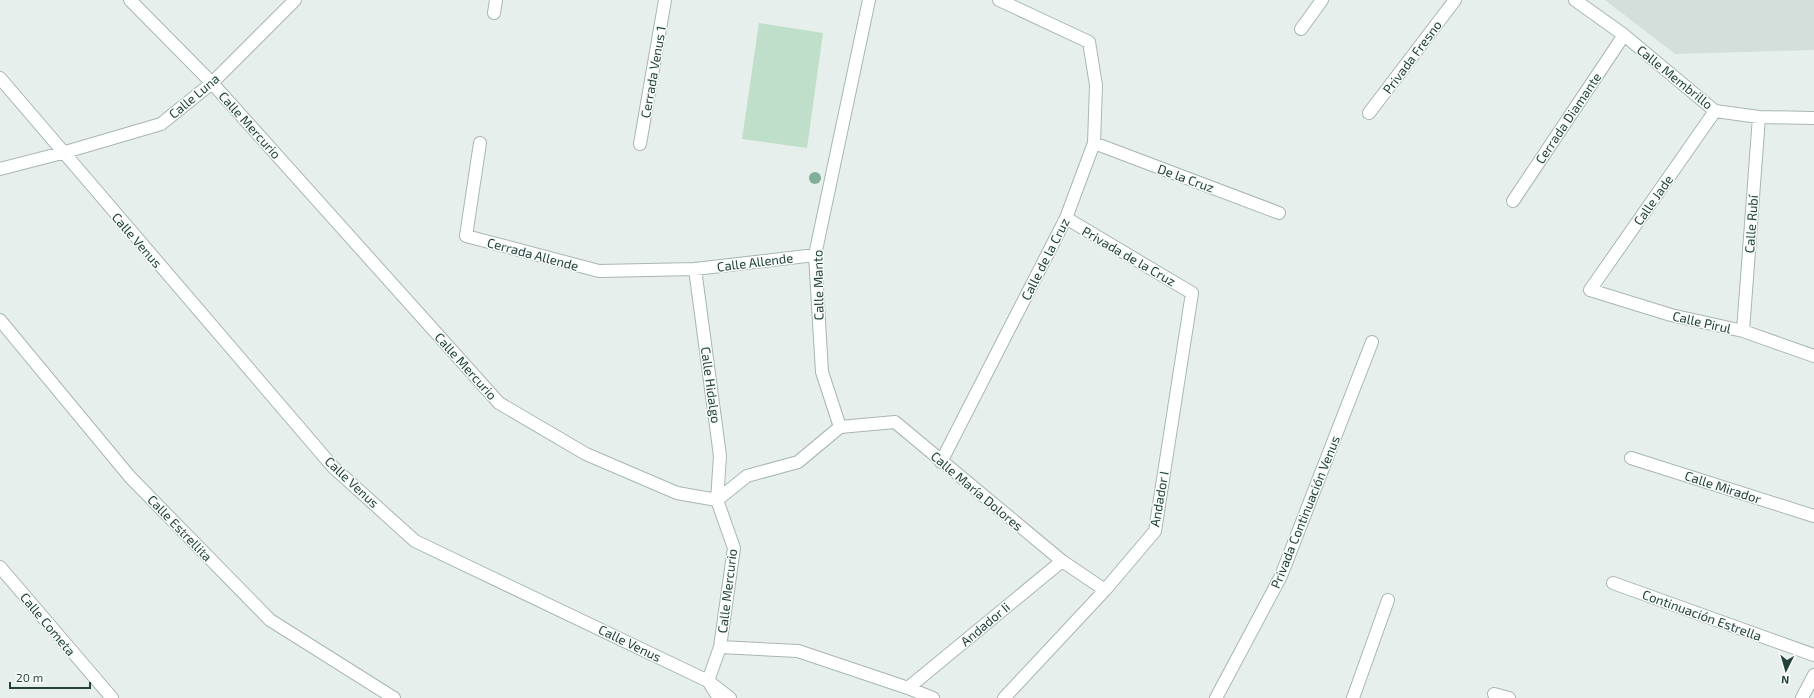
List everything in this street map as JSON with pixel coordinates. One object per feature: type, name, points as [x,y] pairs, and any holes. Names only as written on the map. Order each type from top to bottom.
[{"type":"street","name":"Calle Mercurio","points":[[130,0],[212,83],[499,403],[586,454],[677,493],[717,500],[734,548],[720,647],[708,681]]},
{"type":"street","name":"Calle Luna","points":[[0,169],[62,153],[161,124],[212,83],[295,0]]},
{"type":"street","points":[[494,13],[496,0]]},
{"type":"street","name":"Cerrada Venus 1","points":[[640,144],[666,0]]},
{"type":"street","name":"Calle Manto","points":[[840,427],[822,372],[815,255],[869,0]]},
{"type":"street","name":"Calle de la Cruz","points":[[941,462],[1066,218],[1094,143],[1096,85],[1089,42],[999,0]]},
{"type":"street","points":[[1301,29],[1322,0]]},
{"type":"street","name":"Privada Fresno","points":[[1369,113],[1455,0]]},
{"type":"street","name":"Calle Membrillo","points":[[1575,0],[1624,35],[1715,110],[1759,118],[1814,118]]},
{"type":"street","name":"Cerrada Diamante","points":[[1513,201],[1624,35]]},
{"type":"street","name":"Calle Venus","points":[[0,78],[62,153],[333,467],[415,541],[708,681],[730,698]]},
{"type":"street","name":"Calle Jade","points":[[1590,290],[1715,110]]},
{"type":"street","name":"Calle Rubí","points":[[1743,331],[1759,118]]},
{"type":"street","name":"Cerrada Allende","points":[[480,143],[466,236],[599,271],[695,269]]},
{"type":"street","name":"De la Cruz","points":[[1094,143],[1279,213]]},
{"type":"street","name":"Privada de la Cruz","points":[[1066,218],[1192,293]]},
{"type":"street","name":"Calle Allende","points":[[695,269],[815,255]]},
{"type":"street","name":"Calle Hidalgo","points":[[695,269],[720,456],[717,500]]},
{"type":"street","name":"Calle Pirul","points":[[1590,290],[1671,315],[1743,331],[1814,356]]},
{"type":"street","name":"Andador I","points":[[1004,698],[1104,590],[1155,531],[1192,293]]},
{"type":"street","name":"Calle Estrellita","points":[[0,320],[130,477],[270,620],[394,698]]},
{"type":"street","name":"Privada Continuación Venus","points":[[1216,698],[1282,576],[1372,342]]},
{"type":"street","name":"Calle María Dolores","points":[[840,427],[895,422],[941,462],[1062,561],[1104,590]]},
{"type":"street","points":[[717,500],[747,476],[798,462],[840,427]]},
{"type":"street","name":"Calle Mirador","points":[[1631,458],[1814,516]]},
{"type":"street","name":"Andador Ii","points":[[908,688],[1062,561]]},
{"type":"street","name":"Calle Cometa","points":[[0,567],[112,698]]},
{"type":"street","name":"Continuación Estrella","points":[[1613,583],[1814,655]]},
{"type":"street","points":[[1353,698],[1388,600]]},
{"type":"street","points":[[720,647],[798,651],[908,688],[933,698]]},
{"type":"street","points":[[1802,698],[1814,675]]},
{"type":"street","points":[[708,681],[719,698]]},
{"type":"street","points":[[1494,694],[1509,698]]},
{"type":"shaded area","points":[[1605,0],[1814,0],[1814,50],[1675,54]]},
{"type":"green space","points":[[759,23],[823,33],[807,148],[742,139]]}]
